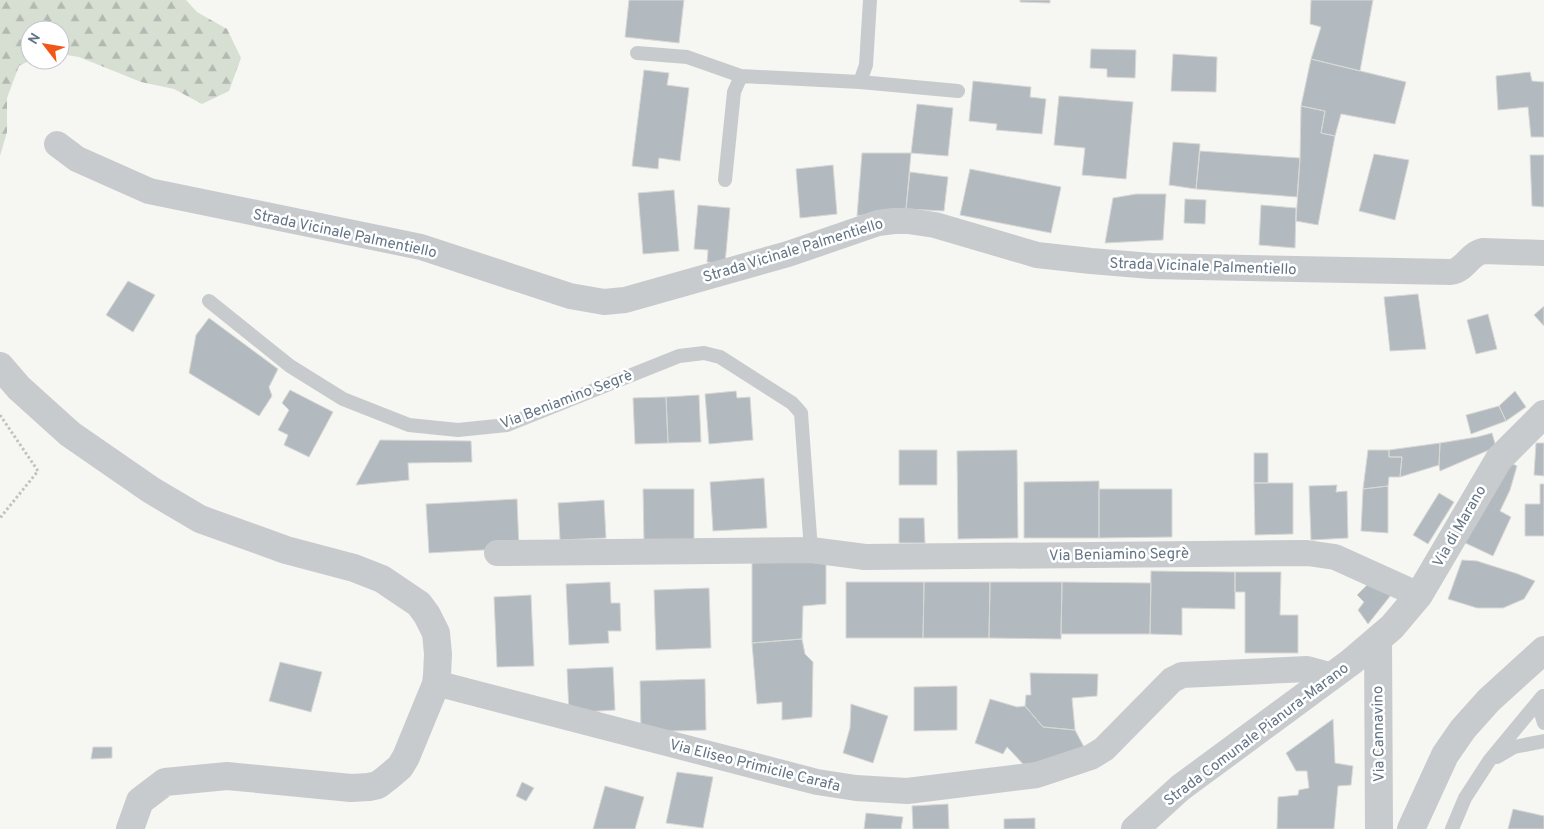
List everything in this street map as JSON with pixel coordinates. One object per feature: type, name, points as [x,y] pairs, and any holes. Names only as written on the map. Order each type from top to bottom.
[{"type":"street","name":"Strada Vicinale Palmentiello","points":[[57,144],[77,159],[149,191],[421,247],[570,296],[604,302],[635,297],[788,254],[870,225],[894,220],[922,222],[1037,255],[1151,266],[1451,272],[1458,271],[1474,254],[1483,250],[1544,253]]},
{"type":"street","points":[[0,366],[19,388],[70,434],[151,490],[200,519],[286,550],[354,568],[382,579],[419,604],[436,633],[438,654],[436,684],[406,757],[400,767],[378,785],[351,788],[227,776],[164,782],[140,801],[130,829]]},
{"type":"street","name":"Via di Marano","points":[[1378,640],[1392,627],[1419,595],[1499,459],[1544,414]]},
{"type":"street","name":"Via Beniamino Segrè","points":[[497,553],[811,550],[865,556],[1307,552],[1334,557],[1419,595]]},
{"type":"street","name":"Strada Comunale Pianura-Marano","points":[[1135,829],[1180,788],[1333,676],[1378,640]]},
{"type":"street","name":"Via Cannavino","points":[[1378,640],[1379,829]]},
{"type":"street","points":[[1411,829],[1445,755],[1463,730],[1489,700],[1544,650]]},
{"type":"street","name":"Via Eliseo Primicile Carafa","points":[[447,686],[817,782],[856,788],[907,791],[1038,775],[1092,757],[1104,749],[1172,680],[1182,675],[1307,669],[1333,676]]},
{"type":"lane","points":[[860,82],[866,65],[870,0]]},
{"type":"lane","points":[[637,52],[687,57],[741,76],[860,82],[958,91]]},
{"type":"lane","points":[[725,180],[734,92],[741,76]]},
{"type":"lane","name":"Via Beniamino Segrè","points":[[209,301],[290,366],[343,399],[409,425],[458,430],[507,425],[679,356],[704,353],[720,357],[792,403],[801,413],[811,550]]},
{"type":"lane","points":[[1543,695],[1540,710],[1544,723]]},
{"type":"lane","points":[[1452,829],[1465,798],[1489,761],[1543,695]]},
{"type":"lane","points":[[1489,761],[1514,747],[1544,741]]},
{"type":"path","points":[[0,415],[38,471],[0,518]]},
{"type":"green space","points":[[0,0],[186,0],[197,12],[227,29],[241,58],[229,91],[202,104],[174,89],[141,82],[79,57],[70,56],[70,20],[20,20],[20,66],[7,98],[7,132],[0,156]]},
{"type":"building","points":[[629,0],[684,0],[679,43],[625,37]]},
{"type":"building","points":[[1020,0],[1050,0],[1050,3],[1020,2]]},
{"type":"building","points":[[1311,0],[1373,0],[1360,71],[1311,59],[1321,27],[1310,24]]},
{"type":"building","points":[[1091,49],[1136,50],[1135,78],[1107,77],[1107,69],[1090,68]]},
{"type":"building","points":[[1173,54],[1217,57],[1216,92],[1171,91]]},
{"type":"building","points":[[1311,59],[1406,82],[1395,124],[1341,114],[1335,136],[1321,133],[1325,111],[1301,106]]},
{"type":"building","points":[[644,70],[669,73],[667,85],[689,88],[680,161],[659,158],[658,169],[632,166]]},
{"type":"building","points":[[1530,72],[1532,81],[1544,82],[1544,137],[1531,137],[1528,107],[1498,110],[1496,76]]},
{"type":"building","points":[[973,81],[1031,87],[1030,97],[1046,99],[1042,134],[996,130],[997,124],[969,121]]},
{"type":"building","points":[[1059,96],[1133,102],[1126,179],[1082,175],[1085,148],[1054,145]]},
{"type":"building","points":[[917,104],[953,108],[948,156],[911,153]]},
{"type":"building","points":[[1301,106],[1325,111],[1321,133],[1335,136],[1318,225],[1296,221]]},
{"type":"building","points":[[1173,142],[1200,144],[1196,189],[1169,185]]},
{"type":"building","points":[[1200,151],[1300,158],[1297,197],[1196,189]]},
{"type":"building","points":[[862,153],[911,153],[906,209],[857,216]]},
{"type":"building","points":[[1374,154],[1409,160],[1395,220],[1359,211]]},
{"type":"building","points":[[1530,155],[1544,155],[1544,207],[1532,206]]},
{"type":"building","points":[[833,165],[837,214],[800,218],[796,169]]},
{"type":"building","points":[[970,169],[1061,187],[1051,233],[960,215]]},
{"type":"building","points":[[910,172],[948,177],[944,211],[906,209]]},
{"type":"building","points":[[674,190],[679,251],[643,254],[638,193]]},
{"type":"building","points":[[1136,194],[1166,194],[1163,240],[1105,243],[1113,198]]},
{"type":"building","points":[[1185,199],[1206,200],[1205,224],[1184,223]]},
{"type":"building","points":[[698,205],[730,208],[725,264],[707,262],[708,250],[694,249]]},
{"type":"building","points":[[1261,205],[1296,208],[1295,248],[1259,245]]},
{"type":"building","points":[[128,281],[155,295],[133,332],[106,315]]},
{"type":"building","points":[[1418,294],[1426,349],[1390,351],[1384,297]]},
{"type":"building","points":[[1544,306],[1544,326],[1534,315]]},
{"type":"building","points":[[1488,314],[1497,349],[1476,354],[1467,320]]},
{"type":"building","points":[[209,318],[278,369],[269,387],[272,396],[259,416],[189,373],[196,335]]},
{"type":"building","points":[[290,390],[333,412],[309,457],[284,445],[288,435],[278,430],[289,410],[282,403]]},
{"type":"building","points":[[736,391],[737,398],[750,397],[753,440],[709,444],[705,394]]},
{"type":"building","points":[[1515,391],[1526,407],[1506,421],[1499,406]]},
{"type":"building","points":[[699,395],[701,442],[668,443],[666,397]]},
{"type":"building","points":[[666,397],[668,443],[635,444],[633,398]]},
{"type":"building","points":[[1499,406],[1506,421],[1471,434],[1466,415]]},
{"type":"building","points":[[1492,433],[1496,447],[1440,471],[1440,443]]},
{"type":"building","points":[[380,440],[471,441],[472,462],[408,463],[409,480],[356,485]]},
{"type":"building","points":[[1440,443],[1439,465],[1400,477],[1402,457],[1389,457],[1389,450]]},
{"type":"building","points":[[1536,443],[1544,443],[1544,476],[1534,475]]},
{"type":"building","points":[[899,450],[937,450],[937,485],[899,485]]},
{"type":"building","points":[[1017,450],[1018,538],[958,539],[957,451]]},
{"type":"building","points":[[1368,450],[1389,450],[1389,457],[1402,457],[1400,477],[1389,477],[1388,486],[1363,489]]},
{"type":"building","points":[[1254,453],[1268,453],[1268,483],[1254,483]]},
{"type":"building","points":[[1509,462],[1517,466],[1510,490],[1500,511],[1511,517],[1493,556],[1461,541]]},
{"type":"building","points":[[764,478],[767,528],[713,531],[710,482]]},
{"type":"building","points":[[1099,481],[1099,538],[1024,538],[1024,482]]},
{"type":"building","points":[[1254,483],[1293,483],[1293,534],[1255,535]]},
{"type":"building","points":[[1540,484],[1544,484],[1544,536],[1525,536],[1525,504],[1540,504]]},
{"type":"building","points":[[1337,485],[1336,492],[1347,491],[1348,538],[1311,540],[1309,486]]},
{"type":"building","points":[[1388,486],[1388,533],[1361,531],[1363,489]]},
{"type":"building","points":[[643,489],[694,489],[694,541],[644,542]]},
{"type":"building","points":[[1099,489],[1172,489],[1172,537],[1099,538]]},
{"type":"building","points":[[1439,493],[1454,502],[1428,544],[1413,535]]},
{"type":"building","points":[[517,499],[519,548],[429,553],[426,504]]},
{"type":"building","points":[[604,500],[606,538],[560,540],[558,503]]},
{"type":"building","points":[[899,518],[924,518],[925,543],[899,543]]},
{"type":"building","points":[[826,559],[826,604],[803,606],[802,639],[752,643],[752,563]]},
{"type":"building","points":[[1462,560],[1477,561],[1535,581],[1524,599],[1503,608],[1477,608],[1448,599]]},
{"type":"building","points":[[1151,571],[1235,572],[1235,609],[1182,608],[1182,635],[1150,634]]},
{"type":"building","points":[[1235,572],[1281,572],[1280,615],[1298,615],[1298,653],[1245,653],[1245,592],[1235,592]]},
{"type":"building","points":[[1372,580],[1391,595],[1368,624],[1358,610],[1364,602],[1357,595]]},
{"type":"building","points":[[610,582],[611,603],[620,603],[621,631],[608,631],[609,643],[569,645],[566,584]]},
{"type":"building","points":[[846,582],[924,582],[923,638],[846,638]]},
{"type":"building","points":[[924,582],[990,582],[989,638],[923,638]]},
{"type":"building","points":[[990,582],[1062,582],[1061,639],[989,638]]},
{"type":"building","points":[[1062,582],[1151,583],[1150,634],[1061,634]]},
{"type":"building","points":[[709,588],[711,648],[656,650],[654,590]]},
{"type":"building","points":[[531,595],[534,666],[497,667],[494,597]]},
{"type":"building","points":[[802,639],[805,654],[813,662],[812,717],[782,720],[782,702],[757,704],[752,643]]},
{"type":"building","points":[[280,662],[322,672],[311,712],[269,701]]},
{"type":"building","points":[[613,667],[615,710],[569,713],[567,669]]},
{"type":"building","points":[[1030,673],[1098,674],[1097,696],[1072,698],[1075,730],[1043,727],[1025,706],[1026,695],[1031,695]]},
{"type":"building","points":[[705,679],[706,730],[641,732],[640,681]]},
{"type":"building","points":[[957,686],[957,730],[914,731],[914,687]]},
{"type":"building","points":[[990,699],[1017,707],[1025,706],[1043,727],[1075,730],[1084,747],[1025,766],[1007,747],[1003,754],[975,743]]},
{"type":"building","points":[[851,704],[888,716],[873,763],[843,753],[850,728]]},
{"type":"building","points":[[1333,719],[1335,763],[1353,766],[1351,785],[1338,786],[1334,829],[1277,829],[1278,797],[1298,795],[1299,790],[1309,788],[1307,771],[1296,771],[1286,753]]},
{"type":"building","points":[[93,747],[112,747],[112,758],[91,759]]},
{"type":"building","points":[[677,772],[713,777],[703,828],[666,823]]},
{"type":"building","points":[[522,782],[534,788],[526,801],[516,796]]},
{"type":"building","points":[[605,786],[644,797],[635,829],[593,829]]},
{"type":"building","points":[[948,804],[949,829],[913,829],[912,806]]},
{"type":"building","points":[[1513,809],[1544,816],[1544,829],[1508,829]]},
{"type":"building","points":[[866,813],[903,817],[901,829],[864,829]]},
{"type":"building","points":[[1035,818],[1035,829],[1004,829],[1004,819]]}]
